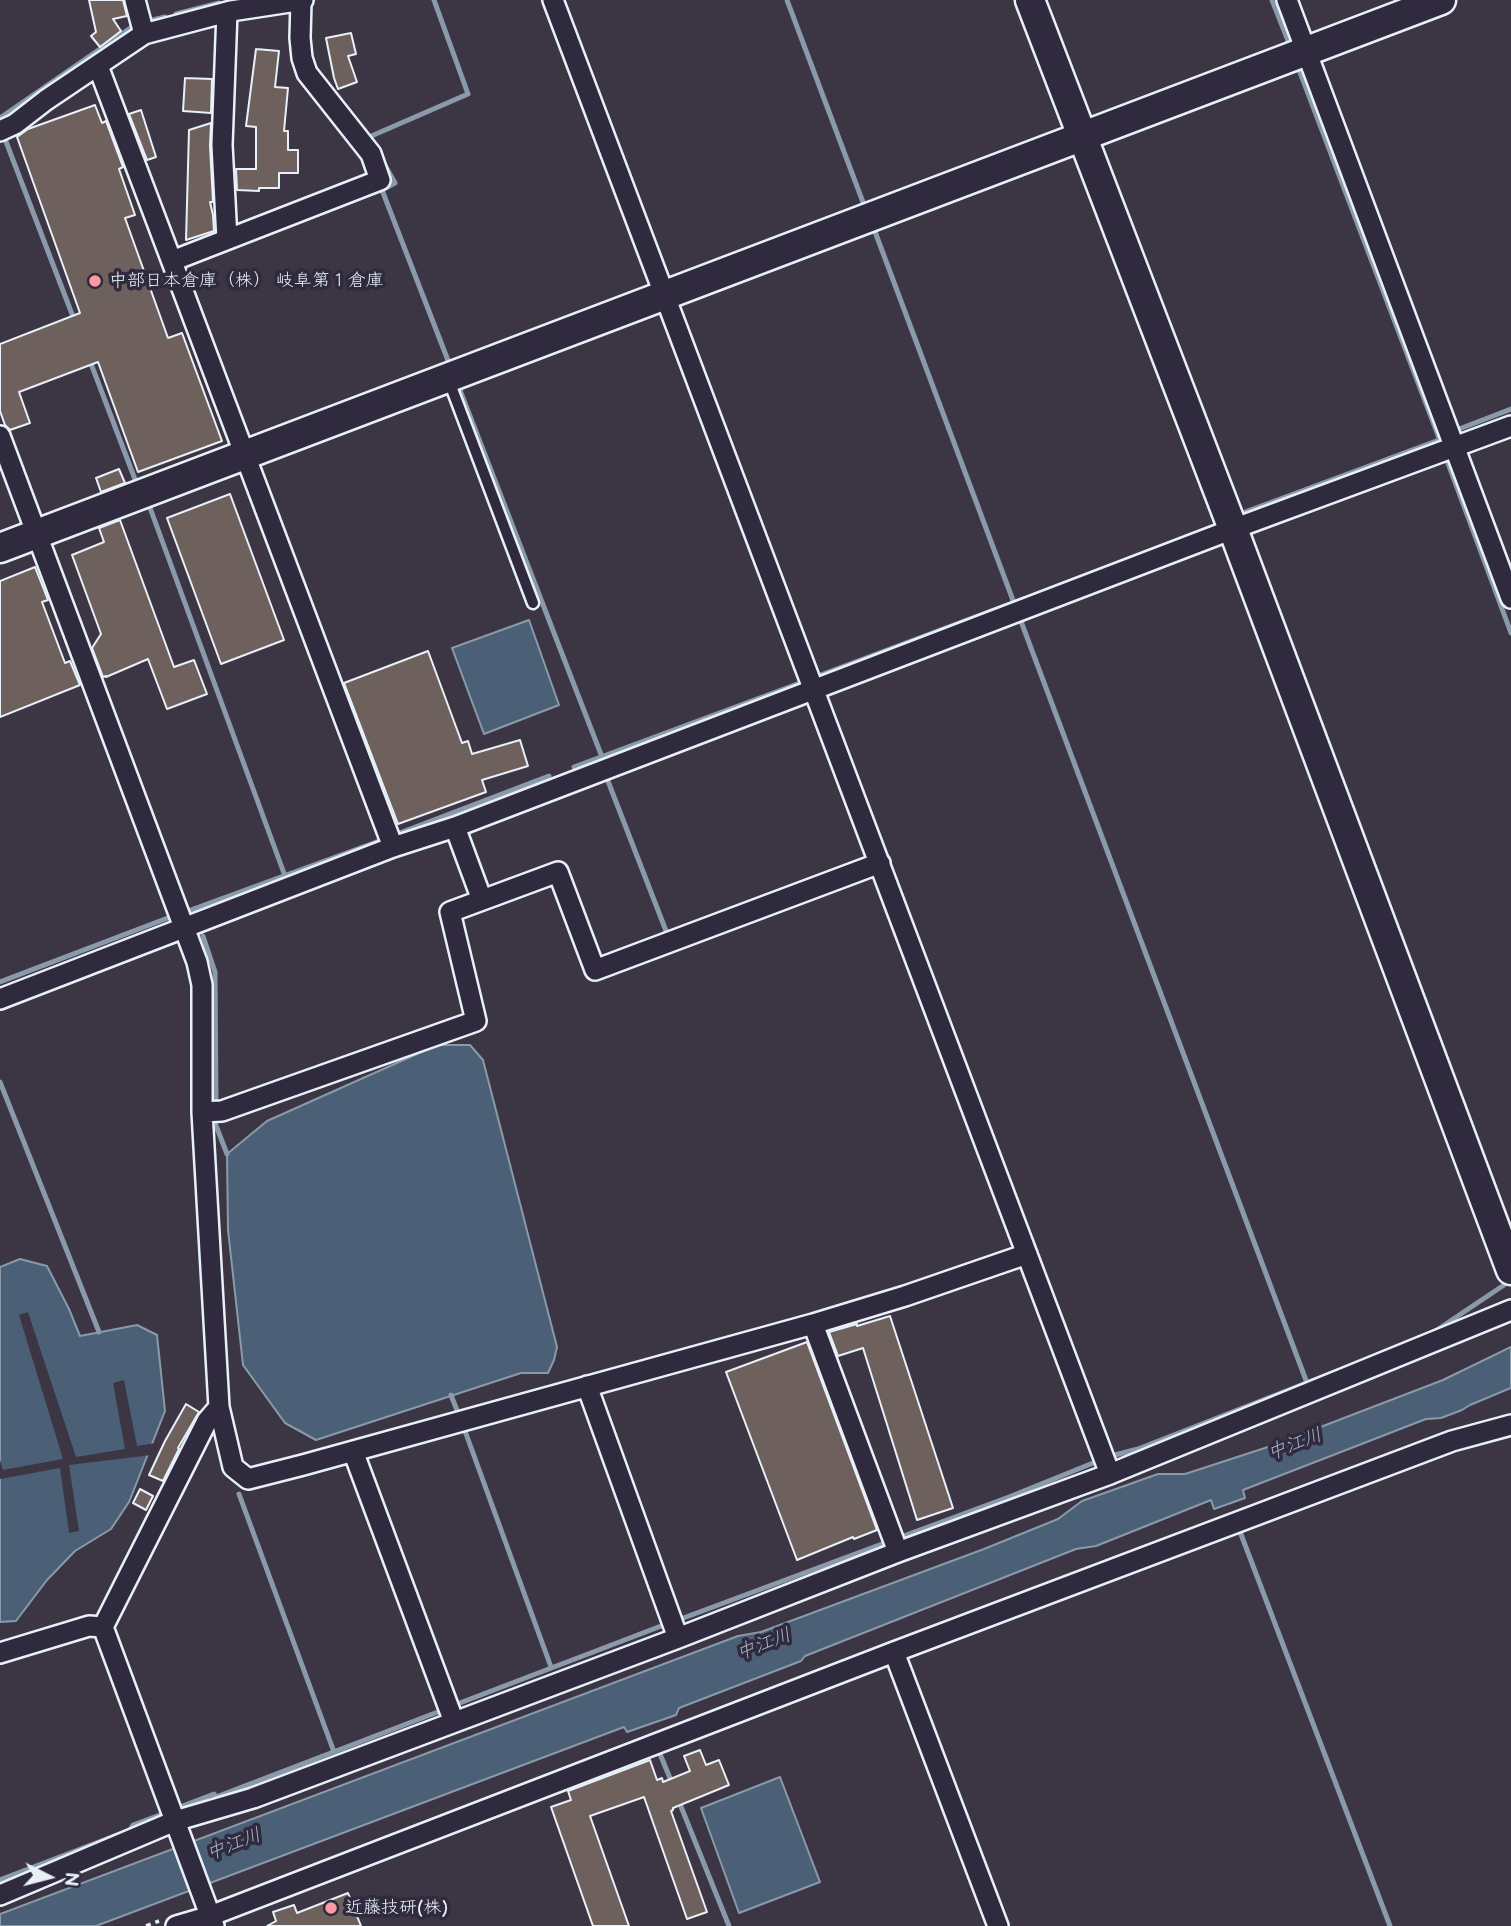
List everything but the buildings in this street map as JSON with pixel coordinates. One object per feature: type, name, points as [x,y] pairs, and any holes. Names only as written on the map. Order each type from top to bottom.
[{"type":"street","points":[[135,0],[144,34]]},
{"type":"street","points":[[0,131],[15,124],[144,34],[229,8],[302,0],[300,38],[307,73],[371,154],[380,180],[172,261]]},
{"type":"street","points":[[553,0],[1110,1474]]},
{"type":"street","points":[[1030,0],[1233,529],[1511,1270]]},
{"type":"street","points":[[1287,0],[1511,598]]},
{"type":"street","points":[[0,548],[1441,0]]},
{"type":"street","points":[[228,239],[222,145],[229,8]]},
{"type":"street","points":[[98,66],[393,847]]},
{"type":"street","points":[[0,999],[393,847],[454,827],[1233,529],[1511,426]]},
{"type":"street","points":[[0,436],[197,962],[202,985],[202,1112],[219,1407],[233,1467],[248,1479],[813,1324],[1027,1254]]},
{"type":"street","points":[[454,827],[482,900]]},
{"type":"street","points":[[202,1112],[222,1111],[476,1021],[450,912],[558,872],[595,970],[880,863]]},
{"type":"street","points":[[0,1895],[898,1552],[1110,1474],[1511,1310]]},
{"type":"street","points":[[813,1324],[898,1552]]},
{"type":"street","points":[[586,1386],[678,1638]]},
{"type":"street","points":[[209,1914],[103,1627],[206,1421],[219,1407]]},
{"type":"street","points":[[176,1926],[1452,1441],[1511,1425]]},
{"type":"street","points":[[353,1451],[454,1722]]},
{"type":"street","points":[[0,1653],[89,1626],[103,1627]]},
{"type":"street","points":[[894,1652],[998,1926]]},
{"type":"lane","points":[[447,377],[533,604]]},
{"type":"water","points":[[529,620],[559,705],[484,734],[452,648]]},
{"type":"water","points":[[437,1045],[470,1045],[483,1060],[557,1347],[554,1360],[548,1373],[521,1373],[316,1440],[285,1423],[243,1365],[228,1230],[227,1154],[267,1121]]},
{"type":"water","points":[[20,1259],[47,1266],[80,1336],[137,1325],[157,1335],[165,1411],[129,1502],[111,1529],[75,1551],[47,1580],[16,1621],[0,1622],[0,1267]]},
{"type":"water","name":"中江川","points":[[1511,1347],[1511,1388],[1441,1418],[1426,1419],[1243,1490],[1245,1498],[1214,1509],[1211,1500],[1096,1546],[1076,1549],[679,1708],[676,1715],[627,1732],[624,1727],[96,1926],[0,1926],[0,1914],[738,1636],[761,1632],[984,1549],[1058,1519],[1082,1501],[1158,1474],[1185,1474],[1271,1446],[1443,1380]]},
{"type":"water","points":[[780,1777],[820,1882],[739,1913],[701,1808]]},
{"type":"pier","points":[[28,1312],[76,1457],[125,1449],[113,1383],[124,1380],[137,1446],[156,1443],[151,1455],[69,1465],[79,1531],[69,1533],[60,1468],[0,1479],[0,1460],[3,1470],[63,1459],[19,1315]]},
{"type":"waterway","points":[[372,143],[369,137],[468,94],[434,0]]},
{"type":"waterway","points":[[787,0],[864,205]]},
{"type":"waterway","points":[[1272,0],[1289,43]]},
{"type":"waterway","points":[[176,14],[219,3]]},
{"type":"waterway","points":[[149,21],[165,17]]},
{"type":"waterway","points":[[0,118],[135,26]]},
{"type":"waterway","points":[[1298,67],[1441,443]]},
{"type":"waterway","points":[[5,139],[75,322]]},
{"type":"waterway","points":[[382,160],[395,183],[382,190],[449,363]]},
{"type":"waterway","points":[[874,229],[1014,603]]},
{"type":"waterway","points":[[90,361],[136,482]]},
{"type":"waterway","points":[[458,385],[602,757]]},
{"type":"waterway","points":[[1454,431],[1511,409]]},
{"type":"waterway","points":[[1237,515],[1439,440]]},
{"type":"waterway","points":[[1446,458],[1511,633]]},
{"type":"waterway","points":[[149,505],[285,876]]},
{"type":"waterway","points":[[818,676],[1023,599]]},
{"type":"waterway","points":[[1019,616],[1307,1383]]},
{"type":"waterway","points":[[574,767],[800,683]]},
{"type":"waterway","points":[[397,834],[549,776]]},
{"type":"waterway","points":[[606,776],[668,936]]},
{"type":"waterway","points":[[188,911],[382,840]]},
{"type":"waterway","points":[[0,982],[173,916]]},
{"type":"waterway","points":[[203,936],[215,972],[216,1103]]},
{"type":"waterway","points":[[0,1082],[99,1332]]},
{"type":"waterway","points":[[215,1123],[227,1154]]},
{"type":"waterway","points":[[1431,1334],[1504,1285]]},
{"type":"waterway","points":[[1111,1456],[1138,1449],[1337,1371]]},
{"type":"waterway","points":[[451,1395],[458,1413]]},
{"type":"waterway","points":[[465,1431],[551,1667]]},
{"type":"waterway","points":[[901,1537],[1098,1461]]},
{"type":"waterway","points":[[239,1494],[334,1752]]},
{"type":"waterway","points":[[1239,1529],[1390,1926]]},
{"type":"waterway","points":[[678,1620],[890,1541]]},
{"type":"waterway","points":[[452,1706],[669,1623]]},
{"type":"waterway","points":[[180,1807],[214,1794],[216,1797],[443,1710]]},
{"type":"waterway","points":[[660,1754],[672,1783]]},
{"type":"waterway","points":[[678,1799],[729,1926]]},
{"type":"waterway","points":[[0,1880],[130,1830],[133,1825],[160,1815]]},
{"type":"place","name":"中部日本倉庫（株） 岐阜第１倉庫","points":[[95,281]]},
{"type":"place","name":"近藤技研(株)","points":[[331,1908]]}]
